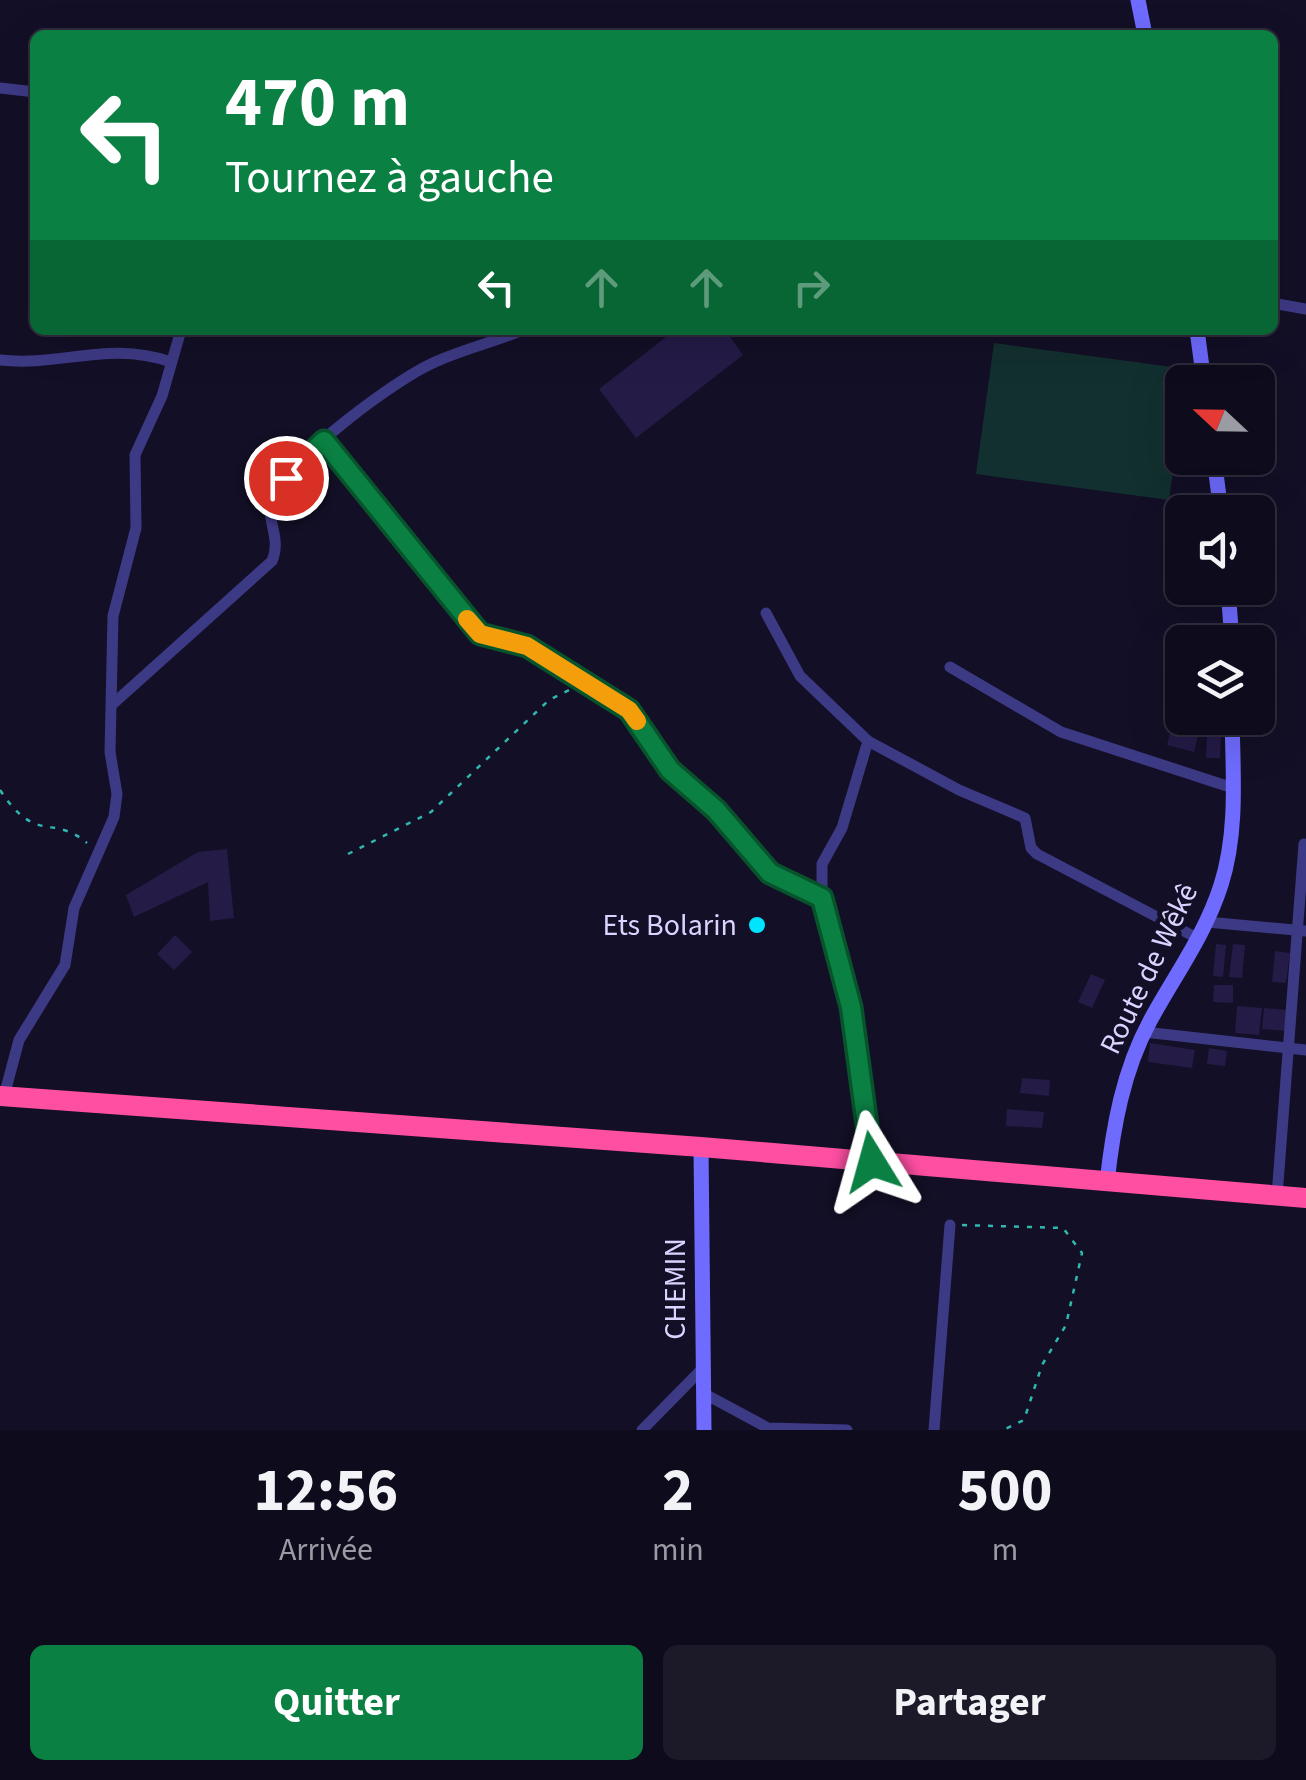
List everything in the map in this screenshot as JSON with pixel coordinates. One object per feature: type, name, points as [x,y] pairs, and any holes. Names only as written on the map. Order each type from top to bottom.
[{"type":"highway","points":[[2,1096],[702,1147],[1306,1198]]},
{"type":"street","points":[[1138,0],[1144,30]]},
{"type":"street","points":[[0,88],[30,91]]},
{"type":"street","points":[[1278,305],[1306,309]]},
{"type":"street","points":[[2,1096],[19,1040],[65,965],[74,908],[99,854],[117,794],[110,752],[113,616],[136,528],[135,455],[162,396],[179,335]]},
{"type":"street","points":[[114,703],[272,560],[278,548],[270,515],[276,490],[324,441],[379,396],[433,362],[509,335]]},
{"type":"street","points":[[1198,335],[1202,365]]},
{"type":"street","points":[[0,360],[24,362],[114,350],[170,362]]},
{"type":"street","points":[[324,441],[480,634],[527,646],[629,710],[670,770],[716,810],[770,873],[822,898]]},
{"type":"street","points":[[766,613],[800,676],[868,741],[959,790],[1024,818],[1031,848],[1038,854],[1199,939]]},
{"type":"street","points":[[950,667],[1060,732],[1233,788]]},
{"type":"street","name":"Route de Wêkê","points":[[1107,1183],[1119,1103],[1144,1032],[1207,922],[1230,849],[1232,735]]},
{"type":"street","points":[[868,741],[842,828],[822,864],[822,898],[851,1007],[872,1162]]},
{"type":"street","points":[[1278,1196],[1288,1049],[1302,931],[1304,844]]},
{"type":"street","points":[[1207,922],[1302,931]]},
{"type":"street","points":[[1144,1032],[1306,1050]]},
{"type":"street","name":"CHEMIN","points":[[702,1147],[704,1430]]},
{"type":"street","points":[[934,1430],[950,1225]]},
{"type":"street","points":[[642,1430],[703,1368]]},
{"type":"street","points":[[704,1393],[768,1428],[847,1430]]},
{"type":"path","points":[[348,854],[430,812],[549,700],[582,684]]},
{"type":"path","points":[[0,790],[24,821],[76,834],[99,854]]},
{"type":"path","points":[[950,1225],[1063,1228],[1082,1254],[1066,1324],[1042,1366],[1024,1420],[1003,1430]]},
{"type":"green space","points":[[994,343],[1165,366],[1165,475],[1172,475],[1170,495],[1165,495],[1165,499],[976,474]]},
{"type":"building","points":[[669,335],[729,335],[743,355],[636,438],[599,389]]},
{"type":"building","points":[[1170,735],[1198,735],[1194,752],[1167,745]]},
{"type":"building","points":[[1207,735],[1221,735],[1220,758],[1206,758]]},
{"type":"building","points":[[227,849],[234,918],[210,921],[208,882],[134,917],[126,895],[198,852]]},
{"type":"building","points":[[175,935],[192,952],[174,970],[157,954]]},
{"type":"building","points":[[1216,944],[1226,945],[1223,977],[1213,976]]},
{"type":"building","points":[[1233,944],[1245,945],[1242,978],[1229,977]]},
{"type":"building","points":[[1275,951],[1290,953],[1286,983],[1272,982]]},
{"type":"building","points":[[1091,974],[1105,980],[1092,1008],[1078,1002]]},
{"type":"building","points":[[1214,985],[1233,985],[1233,1003],[1213,1002]]},
{"type":"building","points":[[1237,1006],[1262,1008],[1259,1035],[1235,1033]]},
{"type":"building","points":[[1264,1008],[1289,1010],[1287,1031],[1262,1029]]},
{"type":"building","points":[[1150,1043],[1195,1050],[1192,1068],[1148,1062]]},
{"type":"building","points":[[1209,1048],[1227,1051],[1225,1066],[1207,1064]]},
{"type":"building","points":[[1022,1078],[1050,1080],[1049,1096],[1020,1093]]},
{"type":"building","points":[[1007,1109],[1044,1112],[1042,1128],[1006,1126]]},
{"type":"slow traffic","points":[[467,619],[480,634],[493,640],[527,646],[629,710],[637,721]]},
{"type":"place","name":"Ets Bolarin","points":[[757,925]]},
{"type":"route","points":[[286,478],[324,441],[447,598],[480,634],[527,646],[629,710],[670,770],[716,810],[770,873],[822,898],[851,1007],[872,1162]]}]
